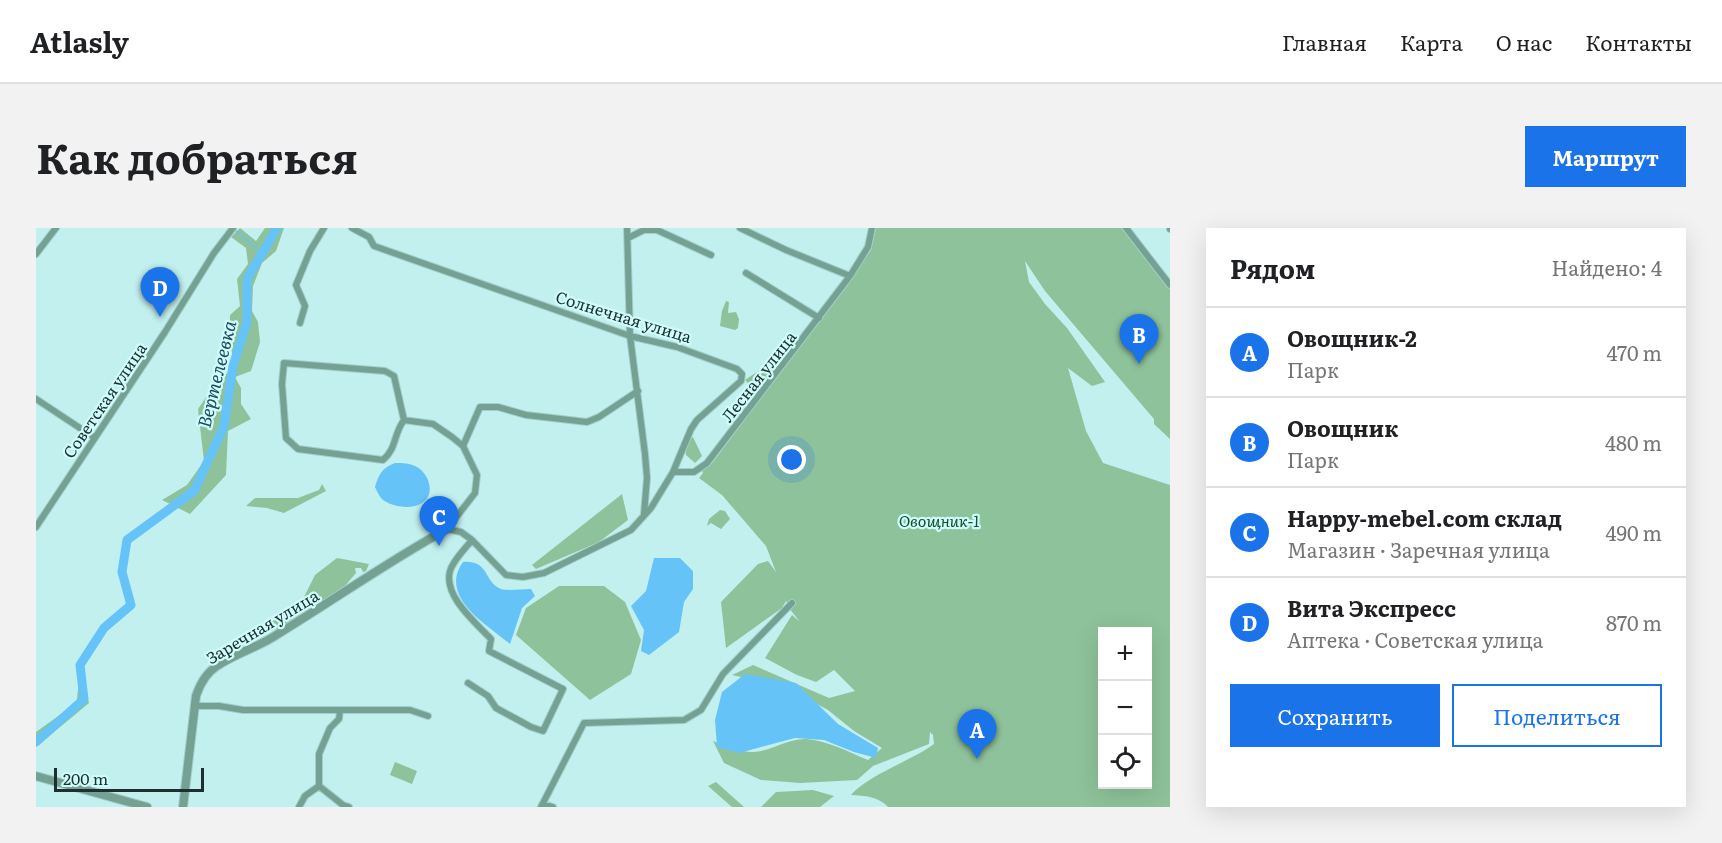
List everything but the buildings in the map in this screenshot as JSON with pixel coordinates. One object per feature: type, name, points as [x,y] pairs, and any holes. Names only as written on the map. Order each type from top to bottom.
[{"type":"street","points":[[36,254],[56,228]]},
{"type":"street","name":"Советская улица","points":[[36,527],[165,332],[214,253],[233,228]]},
{"type":"street","points":[[300,323],[305,306],[296,285],[310,251],[324,228]]},
{"type":"street","name":"Солнечная улица","points":[[352,228],[369,237],[374,246],[630,336],[677,346],[737,369],[742,374],[741,381],[697,420],[673,472]]},
{"type":"street","points":[[627,228],[630,336],[645,454],[644,515]]},
{"type":"street","points":[[740,228],[850,276]]},
{"type":"street","name":"Лесная улица","points":[[673,472],[694,472],[707,464],[850,276],[868,247],[872,228]]},
{"type":"street","points":[[1126,228],[1170,285]]},
{"type":"street","points":[[628,238],[644,230],[657,230],[711,255]]},
{"type":"street","points":[[746,273],[819,318]]},
{"type":"street","points":[[284,363],[385,371],[394,376],[397,383],[404,420],[397,429],[393,450],[383,460],[298,450],[286,438],[282,384],[284,363]]},
{"type":"street","points":[[463,446],[480,407],[498,407],[526,415],[587,422],[638,392]]},
{"type":"street","points":[[36,399],[95,438]]},
{"type":"street","points":[[404,420],[433,424],[463,446],[477,475],[475,493],[447,529],[461,532],[472,540],[506,574],[524,577],[544,573],[631,530],[651,508],[673,472]]},
{"type":"street","name":"Заречная улица","points":[[183,807],[195,706],[200,685],[209,673],[217,666],[276,636],[398,556],[447,529]]},
{"type":"street","points":[[468,683],[488,696],[496,708],[543,731],[563,690],[489,651],[491,639],[457,602],[450,587],[449,572],[458,556],[472,540]]},
{"type":"street","points":[[553,807],[542,805],[584,723],[684,720],[701,710],[723,674],[792,603]]},
{"type":"street","points":[[195,706],[219,706],[243,710],[410,710],[428,716]]},
{"type":"street","points":[[319,786],[319,754],[330,728],[339,719],[340,710]]},
{"type":"street","points":[[36,776],[147,807]]},
{"type":"street","points":[[319,786],[345,806]]},
{"type":"street","points":[[299,807],[310,791],[319,786]]},
{"type":"green space","points":[[240,228],[256,241],[265,228],[284,228],[276,251],[262,263],[253,286],[252,311],[258,322],[260,342],[251,371],[235,377],[241,388],[241,404],[251,419],[228,431],[226,475],[190,514],[162,500],[187,485],[204,461],[198,409],[218,380],[230,371],[233,357],[230,342],[230,315],[240,306],[237,279],[248,264],[246,248],[231,237]]},
{"type":"green space","name":"Овощник-1","points":[[876,228],[1122,228],[1170,289],[1170,439],[1154,424],[1154,419],[1045,291],[1025,261],[1029,282],[1067,328],[1105,382],[1092,386],[1068,368],[1086,431],[1103,463],[1170,485],[1170,807],[888,807],[876,799],[851,795],[868,781],[934,744],[933,735],[930,732],[929,744],[873,766],[857,780],[800,783],[761,780],[724,763],[713,741],[738,750],[753,752],[807,739],[831,744],[868,760],[882,748],[854,731],[828,710],[786,687],[732,675],[753,665],[829,698],[855,691],[834,670],[816,682],[765,658],[792,615],[800,622],[786,601],[782,608],[726,648],[721,602],[758,564],[768,561],[776,572],[766,546],[722,495],[699,478],[702,471],[713,462],[871,250]]},
{"type":"green space","points":[[726,301],[729,302],[728,313],[736,312],[739,319],[738,328],[735,330],[720,326]]},
{"type":"green space","points":[[769,357],[778,363],[757,393],[745,380],[767,365]]},
{"type":"green space","points":[[693,437],[702,456],[695,463],[686,455],[684,442]]},
{"type":"green space","points":[[322,484],[326,491],[284,513],[267,508],[246,506],[255,498],[298,498],[319,490]]},
{"type":"green space","points":[[622,494],[628,520],[599,542],[536,569],[532,565]]},
{"type":"green space","points":[[720,510],[725,511],[730,519],[721,529],[711,523],[707,526],[709,519]]},
{"type":"green space","points":[[337,558],[369,564],[363,572],[361,568],[355,568],[356,573],[344,587],[283,627],[271,631],[267,626],[283,611],[303,599],[315,575]]},
{"type":"green space","points":[[559,586],[604,586],[625,602],[641,640],[631,674],[590,700],[516,635],[526,608]]},
{"type":"green space","points":[[80,665],[89,703],[36,747],[36,732],[77,700]]},
{"type":"green space","points":[[395,762],[417,771],[412,784],[390,775]]},
{"type":"green space","points":[[716,782],[744,807],[732,807],[708,786]]},
{"type":"green space","points":[[813,790],[834,796],[820,807],[761,807],[776,792]]},
{"type":"water","points":[[395,463],[406,463],[425,474],[430,490],[422,503],[402,507],[382,499],[375,487],[378,478],[384,469]]},
{"type":"water","points":[[654,558],[680,558],[693,571],[693,589],[684,602],[679,632],[649,655],[641,651],[644,630],[631,606],[646,591]]},
{"type":"water","points":[[463,562],[478,564],[491,582],[501,589],[531,589],[535,596],[522,608],[510,644],[478,619],[461,598],[457,587],[457,575]]},
{"type":"water","points":[[745,674],[796,683],[838,724],[878,748],[876,758],[824,740],[795,738],[739,753],[717,747],[715,720],[722,692]]},
{"type":"waterway","name":"Вертелеевка","points":[[36,742],[84,699],[80,665],[104,628],[131,605],[122,572],[127,540],[194,491],[224,426],[233,366],[247,322],[247,279],[277,228]]},
{"type":"waterway","points":[[235,230],[262,253]]},
{"type":"place","name":"Вита Экспресс","points":[[160,317]]},
{"type":"place","name":"Овощник","points":[[1139,364]]},
{"type":"place","name":"Happy-mebel.com склад","points":[[439,546]]},
{"type":"place","name":"Овощник-2","points":[[977,759]]}]
